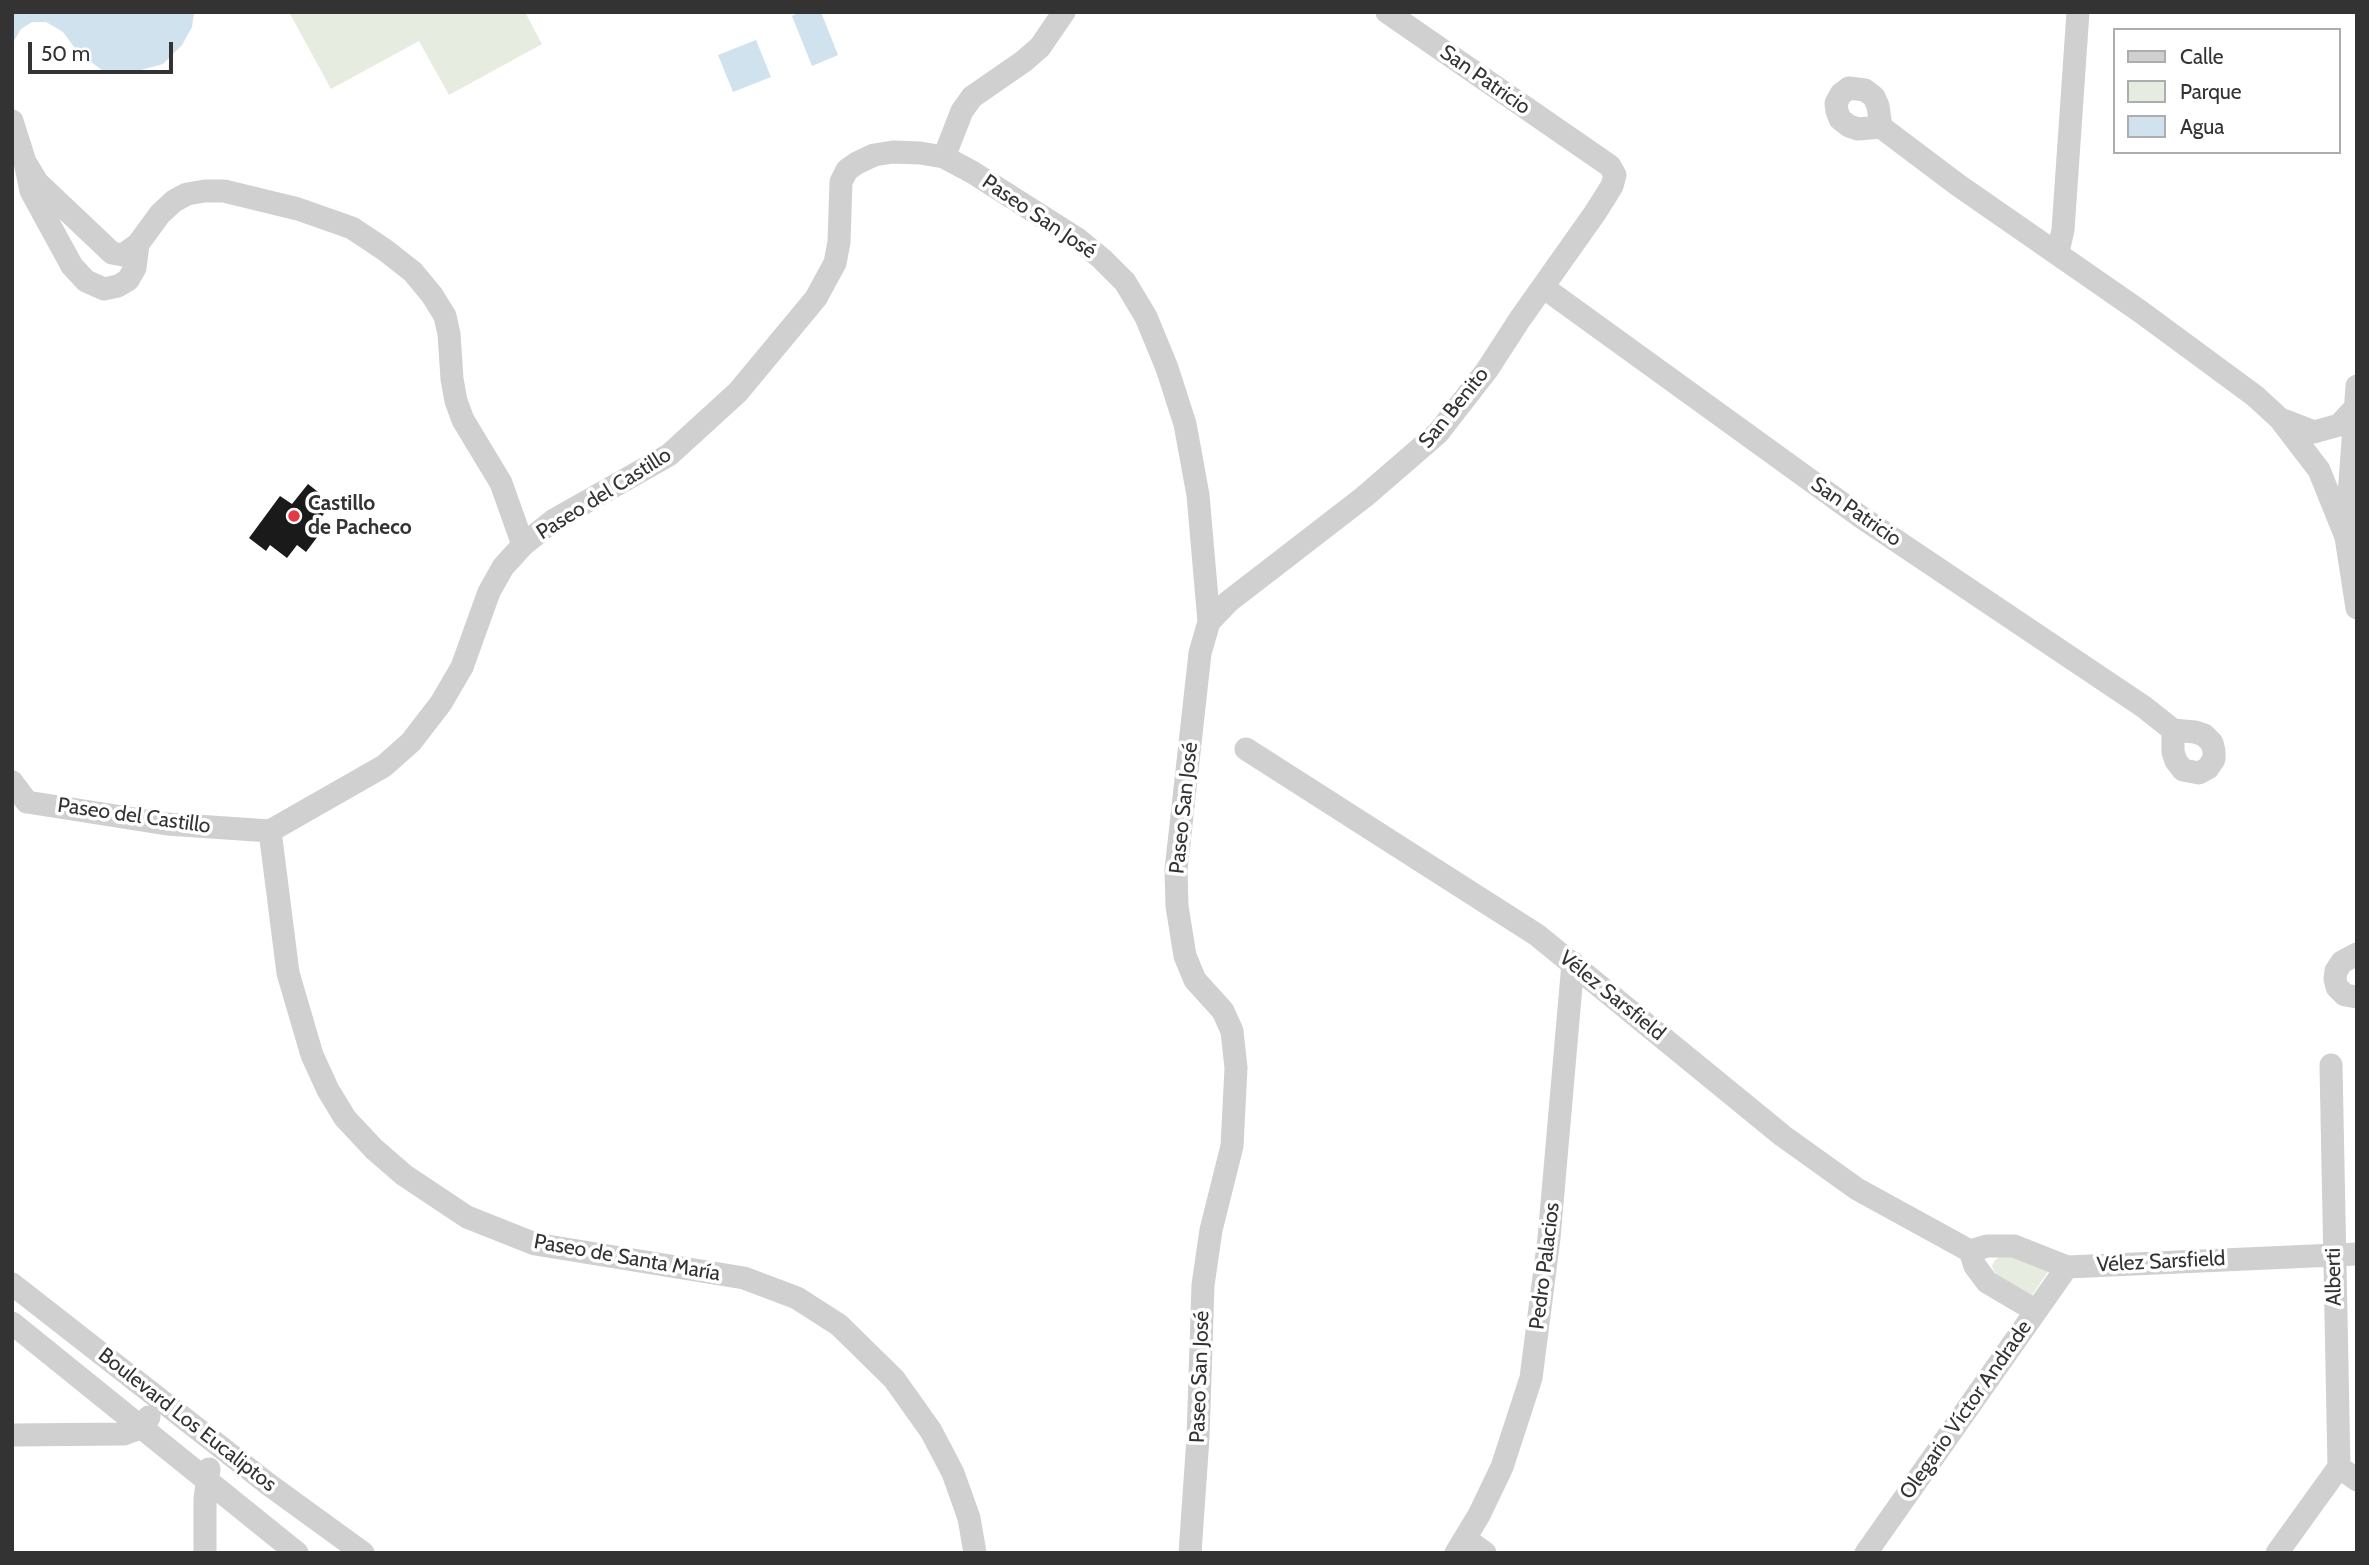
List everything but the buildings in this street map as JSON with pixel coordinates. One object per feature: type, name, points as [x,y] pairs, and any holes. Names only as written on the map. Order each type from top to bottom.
[{"type":"street","points":[[944,157],[962,111],[972,97],[1040,47],[1064,12]]},
{"type":"street","name":"San Patricio","points":[[1387,12],[1610,166],[1615,175]]},
{"type":"street","points":[[2058,253],[2063,230],[2078,12]]},
{"type":"street","points":[[12,121],[31,191],[72,266],[86,281],[104,289],[118,286],[128,280],[135,268],[138,244]]},
{"type":"street","points":[[1881,127],[1958,185],[2058,253],[2255,396],[2280,419],[2319,470],[2346,537]]},
{"type":"street","name":"Paseo del Castillo","points":[[20,806],[167,824],[270,831],[384,766],[424,727],[442,703],[462,667],[489,592],[503,567],[523,545],[554,520],[669,455],[738,392],[816,298],[835,262],[839,242],[841,182],[847,170],[874,155],[920,153],[944,157]]},
{"type":"street","name":"Paseo San José","points":[[944,157],[1079,240],[1117,274],[1135,297],[1167,368],[1185,424],[1198,495],[1209,622],[1200,653],[1176,870],[1177,906],[1185,956],[1195,979],[1223,1011],[1232,1031],[1236,1068],[1232,1146],[1211,1230],[1203,1285],[1198,1438],[1190,1553]]},
{"type":"street","points":[[25,162],[37,182],[112,253],[123,254],[138,244],[160,214],[174,201],[187,194],[214,191],[264,200],[328,219],[352,228],[395,257],[413,272],[445,316],[456,401],[463,420],[501,484],[523,545]]},
{"type":"street","name":"San Benito","points":[[1209,622],[1228,602],[1364,498],[1427,445],[1458,409],[1544,287],[1595,213],[1612,186],[1615,175]]},
{"type":"street","points":[[55,238],[76,221]]},
{"type":"street","name":"San Patricio","points":[[1544,287],[1861,517],[2173,730]]},
{"type":"street","points":[[2357,386],[2346,537],[2357,608]]},
{"type":"street","points":[[2280,419],[2314,432],[2339,425],[2354,409]]},
{"type":"street","name":"Vélez Sarsfield","points":[[1246,749],[1536,935],[1793,1144],[1857,1189],[1970,1251],[1987,1246],[2014,1246],[2067,1267],[2345,1254]]},
{"type":"street","points":[[12,782],[20,806]]},
{"type":"street","name":"Paseo de Santa María","points":[[270,831],[288,973],[312,1055],[345,1118],[374,1149],[404,1175],[467,1217],[535,1244],[744,1278],[797,1298],[839,1325],[894,1379],[931,1431],[961,1495],[969,1518],[975,1553]]},
{"type":"street","points":[[2357,954],[2342,962],[2336,971],[2335,979],[2337,987],[2345,995],[2357,997]]},
{"type":"street","name":"Pedro Palacios","points":[[1461,1546],[1502,1467],[1531,1378],[1549,1238],[1573,963]]},
{"type":"street","name":"Alberti","points":[[2331,1065],[2345,1254],[2348,1474]]},
{"type":"street","points":[[1970,1251],[1975,1266],[1987,1282],[2036,1311]]},
{"type":"street","name":"Olegario Víctor Andrade","points":[[1866,1553],[2067,1267]]},
{"type":"street","name":"Boulevard Los Eucaliptos","points":[[12,1284],[216,1443],[363,1553]]},
{"type":"street","name":"Boulevard Los Eucaliptos","points":[[12,1323],[297,1553]]},
{"type":"street","points":[[12,1435],[124,1434],[143,1427],[160,1399]]},
{"type":"street","points":[[205,1553],[206,1478],[216,1443]]},
{"type":"street","points":[[2277,1553],[2348,1474]]},
{"type":"street","points":[[1461,1546],[1485,1553]]},
{"type":"green space","points":[[289,12],[525,12],[542,44],[449,95],[419,41],[331,89]]},
{"type":"green space","points":[[2008,1255],[2049,1270],[2031,1297],[2001,1279],[1994,1271],[1994,1261],[2000,1256]]},
{"type":"water","points":[[12,12],[194,12],[192,27],[182,45],[163,64],[126,74],[103,71],[77,51],[63,32],[46,22],[32,22],[21,29],[12,44]]},
{"type":"water","points":[[800,12],[821,12],[838,55],[812,66],[792,16]]},
{"type":"water","points":[[756,40],[771,77],[733,92],[718,55]]},
{"type":"place","name":"Castillo de Pacheco","points":[[294,516]]}]
